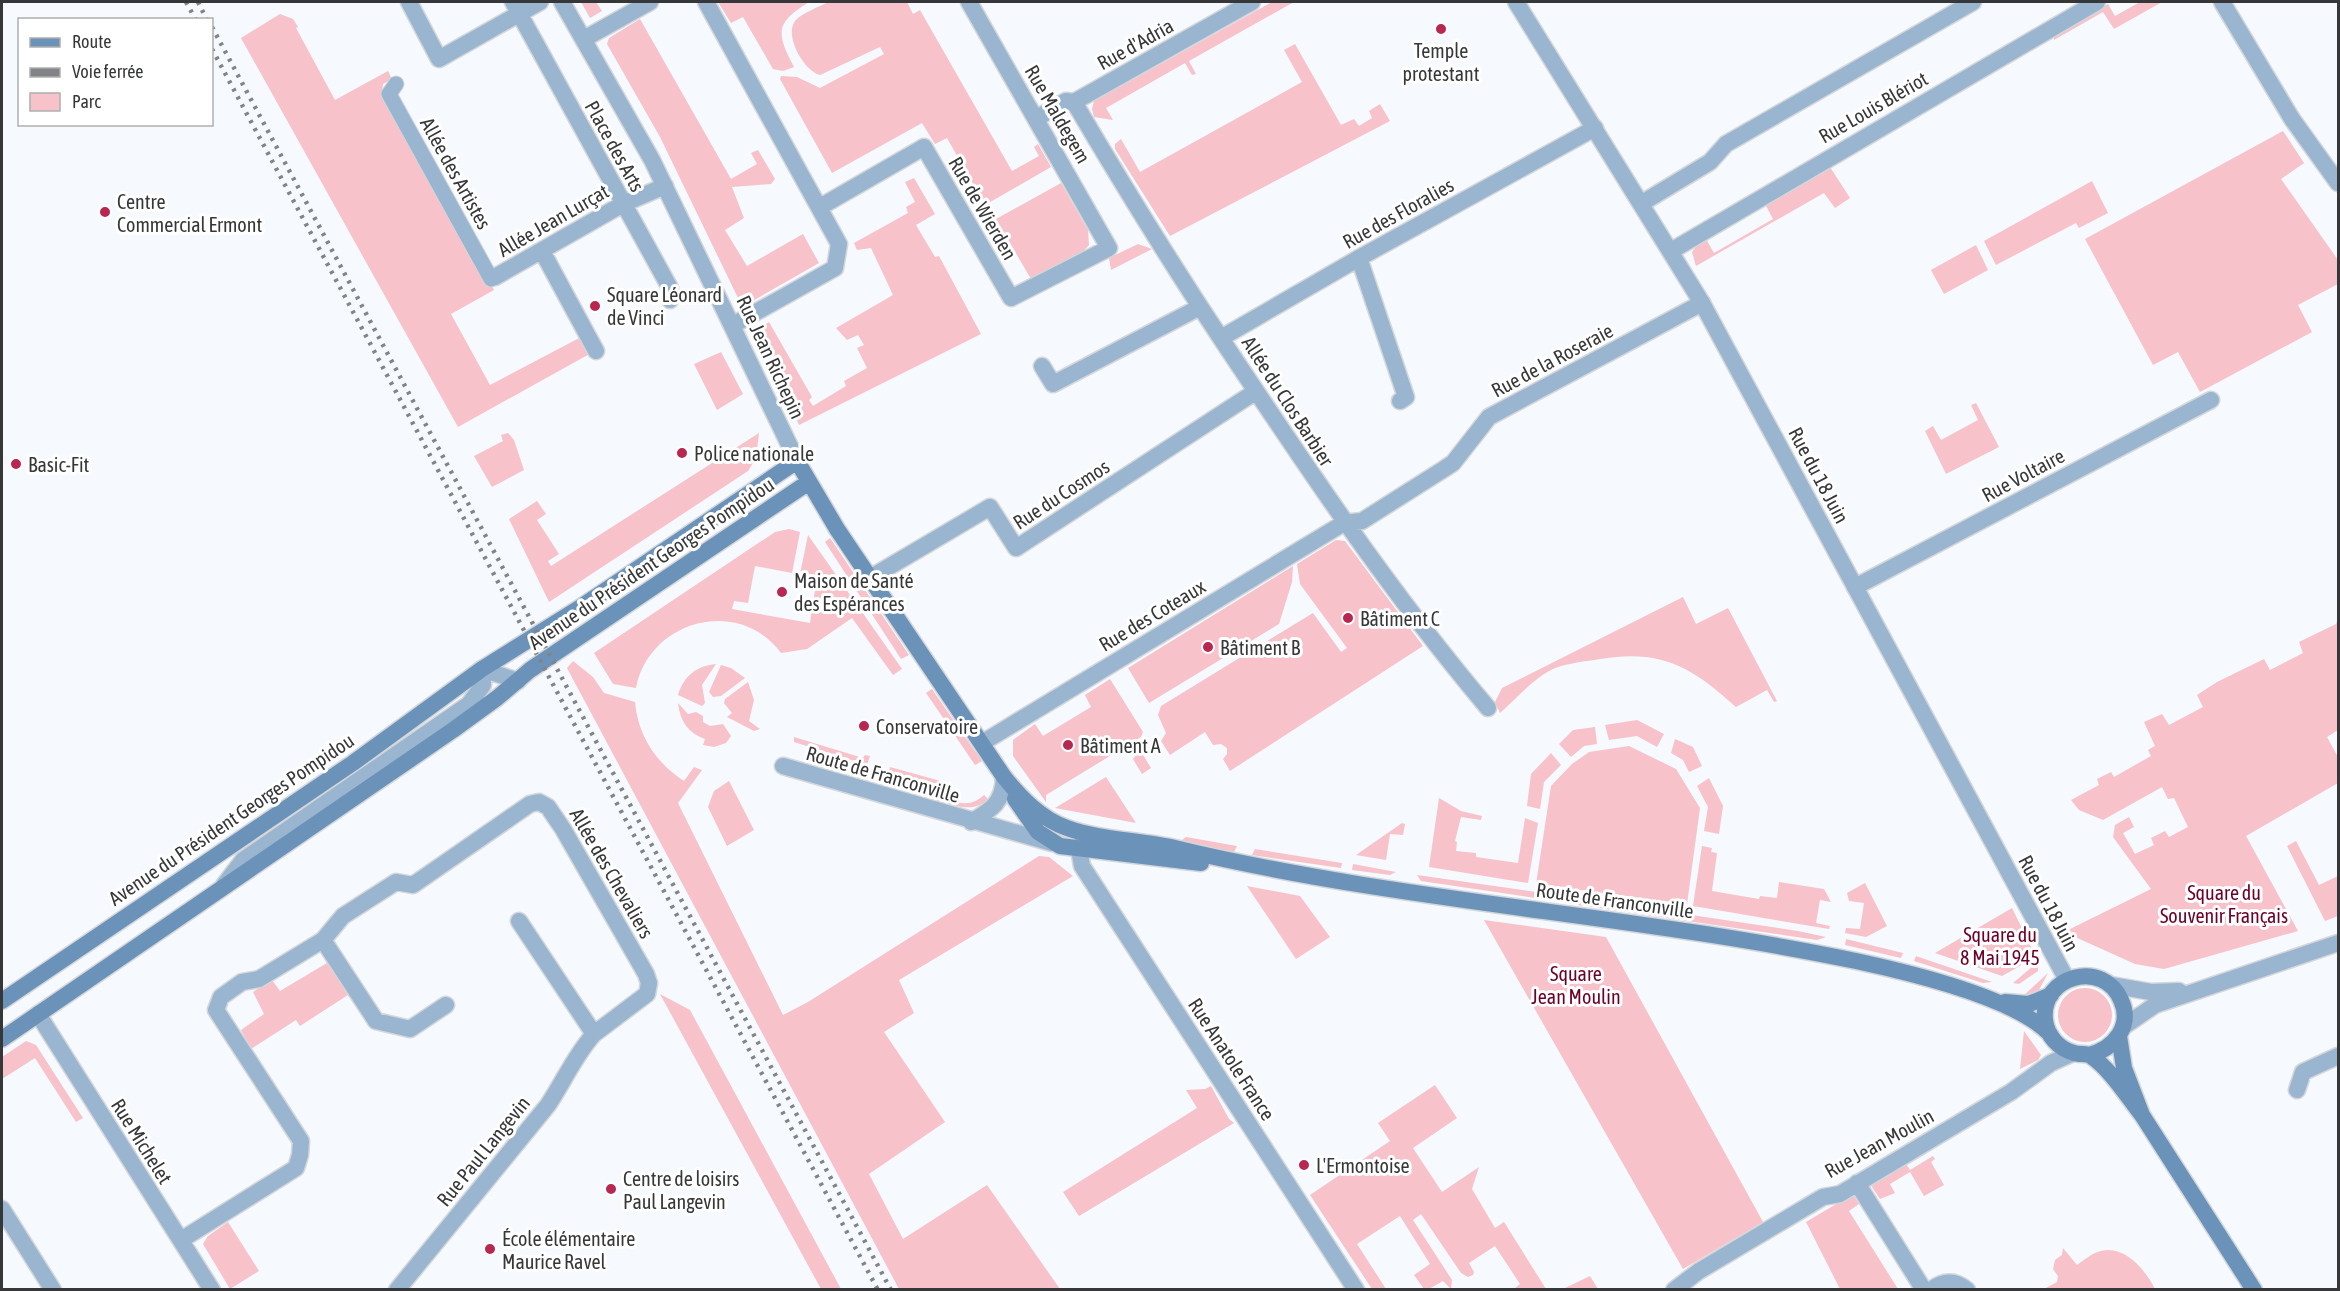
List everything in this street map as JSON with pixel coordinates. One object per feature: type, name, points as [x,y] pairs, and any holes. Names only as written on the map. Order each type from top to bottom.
[{"type":"main road","name":"Rue Jean Richepin","points":[[797,461],[870,578],[982,743],[1037,832],[1057,824]]},
{"type":"main road","name":"Avenue du Président Georges Pompidou","points":[[2,1001],[352,762],[482,669],[581,607],[797,461]]},
{"type":"main road","name":"Avenue du Président Georges Pompidou","points":[[2,1039],[453,730],[585,632],[809,482]]},
{"type":"main road","name":"Route de Franconville","points":[[1057,824],[1086,840]]},
{"type":"main road","name":"Route de Franconville","points":[[1037,832],[1086,840],[1157,844],[1241,865],[1768,944],[1896,970],[1978,995],[2021,1005],[2050,995]]},
{"type":"main road","points":[[2142,1115],[2081,1054],[2060,1046],[2050,1034],[2045,1014],[2050,995],[2067,980],[2090,976],[2111,985],[2124,1009],[2121,1032],[2124,1068],[2142,1115],[2254,1290]]},
{"type":"main road","name":"Route de Franconville","points":[[1978,995],[2030,1019],[2050,1034]]},
{"type":"main road","points":[[2081,1054],[2106,1049],[2121,1032]]},
{"type":"street","points":[[409,2],[439,59],[516,8],[540,2]]},
{"type":"street","name":"Rue Jean Richepin","points":[[562,2],[665,186],[797,461]]},
{"type":"street","points":[[584,39],[625,8],[650,2]]},
{"type":"street","points":[[706,2],[839,244],[835,268],[733,325]]},
{"type":"street","name":"Rue Maldegem","points":[[969,2],[1037,118],[1109,249]]},
{"type":"street","name":"Rue d'Adria","points":[[1037,118],[1066,101],[1074,102],[1252,2]]},
{"type":"street","name":"Rue du 18 Juin","points":[[1516,2],[1702,303],[2067,980]]},
{"type":"street","points":[[1642,203],[1710,162],[1726,144],[1973,2]]},
{"type":"street","name":"Rue Louis Blériot","points":[[1671,251],[2097,2]]},
{"type":"street","points":[[2222,2],[2292,119],[2338,183]]},
{"type":"street","name":"Place des Arts","points":[[516,8],[670,288],[670,300]]},
{"type":"street","name":"Allée des Artistes","points":[[396,84],[389,94],[491,279],[495,277]]},
{"type":"street","name":"Allée du Clos Barbier","points":[[1074,102],[1170,262],[1344,523],[1431,641],[1488,708]]},
{"type":"street","name":"Rue des Floralies","points":[[1221,338],[1359,258],[1595,128]]},
{"type":"street","name":"Rue de Wierden","points":[[820,207],[924,147],[1011,298],[1109,249]]},
{"type":"street","name":"Allée Jean Lurçat","points":[[495,277],[623,204],[665,186]]},
{"type":"street","points":[[542,251],[596,351]]},
{"type":"street","points":[[1359,258],[1406,397],[1400,401]]},
{"type":"street","name":"Rue de la Roseraie","points":[[1344,523],[1362,521],[1453,463],[1489,417],[1702,303]]},
{"type":"street","points":[[1042,366],[1053,384],[1200,307]]},
{"type":"street","name":"Rue du Cosmos","points":[[870,578],[990,507],[1016,548],[1255,392]]},
{"type":"street","name":"Rue Voltaire","points":[[1855,587],[2211,400]]},
{"type":"street","name":"Rue des Coteaux","points":[[982,743],[1344,523]]},
{"type":"street","points":[[482,669],[518,681]]},
{"type":"street","name":"Avenue du Président Georges Pompidou","points":[[222,888],[243,860],[469,704],[483,685],[482,669]]},
{"type":"street","name":"Route de Franconville","points":[[783,766],[971,822],[1037,832]]},
{"type":"street","name":"Route de Franconville","points":[[971,822],[987,813],[998,802],[1004,792],[1004,777]]},
{"type":"street","name":"Allée des Chevaliers","points":[[181,1240],[296,1168],[301,1141],[216,1010],[221,997],[235,987],[259,979],[323,940],[343,916],[396,882],[413,885],[530,804],[539,802],[548,807],[563,829],[649,983],[644,998],[594,1034]]},
{"type":"street","name":"Rue Anatole France","points":[[1086,840],[1082,866],[1356,1290]]},
{"type":"street","points":[[519,921],[594,1034]]},
{"type":"street","points":[[323,940],[376,1021],[410,1029],[446,1005]]},
{"type":"street","points":[[2121,1032],[2149,1007],[2338,943]]},
{"type":"street","points":[[2111,985],[2151,992],[2201,989]]},
{"type":"street","name":"Rue Michelet","points":[[38,1014],[212,1290]]},
{"type":"street","name":"Rue Paul Langevin","points":[[397,1290],[548,1105],[567,1077],[577,1052],[594,1034]]},
{"type":"street","name":"Rue Jean Moulin","points":[[1674,1290],[1699,1271],[1823,1197],[1840,1194],[2011,1092],[2051,1063],[2081,1054]]},
{"type":"street","points":[[2297,1090],[2303,1072],[2338,1056]]},
{"type":"street","points":[[1857,1183],[1924,1290]]},
{"type":"street","points":[[2,1209],[53,1290]]},
{"type":"street","points":[[1931,1290],[1938,1285],[1953,1282],[1967,1290]]},
{"type":"green space","points":[[581,2],[596,2],[602,11],[590,18]]},
{"type":"green space","points":[[718,2],[809,2],[790,16],[782,30],[784,45],[794,67],[783,71],[773,69],[743,17],[731,23]]},
{"type":"green space","points":[[828,2],[907,2],[913,14],[920,10],[1012,171],[1039,156],[1034,147],[1038,144],[1051,167],[985,205],[947,138],[935,144],[922,123],[832,173],[780,79],[781,76],[797,77],[820,88],[884,54],[880,47],[820,75],[808,67],[797,52],[792,27],[802,15]]},
{"type":"green space","points":[[1272,2],[1294,2],[1189,61],[1196,74],[1192,75],[1185,63],[1106,108],[1113,120],[1094,117],[1092,109],[1094,101]]},
{"type":"green space","points":[[2140,2],[2162,2],[2114,29],[2103,12],[2054,40],[2054,35],[2108,4],[2115,16]]},
{"type":"green space","points":[[280,14],[293,19],[335,100],[388,71],[392,79],[383,84],[382,94],[494,290],[451,314],[490,385],[583,336],[593,352],[458,427],[241,38]]},
{"type":"green space","points":[[640,19],[731,179],[757,164],[751,153],[758,150],[775,179],[771,184],[732,187],[744,218],[725,230],[747,266],[803,234],[819,263],[749,303],[739,300],[660,137],[607,44],[609,38]]},
{"type":"green space","points":[[1295,44],[1341,125],[1354,119],[1359,126],[1372,118],[1369,111],[1380,104],[1390,121],[1170,236],[1115,149],[1115,144],[1121,139],[1140,172],[1302,82],[1284,50]]},
{"type":"green space","points":[[2283,131],[2304,163],[2281,179],[2338,260],[2338,284],[2298,305],[2312,332],[2200,392],[2178,352],[2153,365],[2085,239]]},
{"type":"green space","points":[[1830,167],[1850,198],[1835,208],[1824,193],[1696,266],[1692,252],[1697,245],[1706,239],[1714,253],[1773,219],[1765,204]]},
{"type":"green space","points":[[914,178],[935,214],[916,225],[935,257],[939,256],[981,334],[799,425],[756,335],[757,330],[769,322],[812,397],[809,400],[813,406],[846,386],[844,381],[867,368],[857,348],[864,345],[858,335],[847,340],[836,328],[893,295],[871,248],[857,250],[854,243],[908,213],[906,207],[915,202],[905,182]]},
{"type":"green space","points":[[2092,181],[2108,213],[2079,228],[2076,223],[1996,265],[1984,241]]},
{"type":"green space","points":[[1061,183],[1088,230],[1089,245],[1082,253],[1031,279],[996,219]]},
{"type":"green space","points":[[1138,244],[1152,249],[1111,270],[1109,258]]},
{"type":"green space","points":[[1976,245],[1988,270],[1944,294],[1931,270]]},
{"type":"green space","points":[[721,352],[743,394],[717,410],[694,364]]},
{"type":"green space","points":[[1976,403],[1999,447],[1946,474],[1925,431],[1933,426],[1941,440],[1978,420],[1971,405]]},
{"type":"green space","points":[[508,433],[514,440],[524,470],[492,487],[474,456],[503,441],[501,435]]},
{"type":"green space","points":[[759,433],[756,458],[748,471],[549,602],[509,519],[537,501],[546,514],[537,520],[559,554],[548,561],[551,566]]},
{"type":"green space","points":[[789,529],[800,532],[792,573],[755,566],[748,603],[734,601],[732,609],[810,623],[817,577],[800,574],[808,535],[902,669],[893,675],[852,618],[807,649],[781,653],[763,635],[742,625],[720,621],[698,624],[677,632],[658,646],[644,665],[636,688],[613,684],[594,653],[775,532]]},
{"type":"green space","points":[[830,538],[909,655],[901,659],[825,542]]},
{"type":"green space","points":[[1336,540],[1345,541],[1423,646],[1230,771],[1223,759],[1227,754],[1227,748],[1221,744],[1213,745],[1205,732],[1170,755],[1161,741],[1166,733],[1158,715],[1161,706],[1313,613],[1341,652],[1347,648],[1300,584],[1297,564]]},
{"type":"green space","points":[[1293,566],[1292,582],[1279,624],[1149,703],[1128,668]]},
{"type":"green space","points":[[1683,597],[1696,624],[1728,608],[1777,701],[1774,702],[1767,690],[1736,707],[1687,670],[1655,658],[1637,656],[1571,664],[1549,671],[1500,713],[1495,702],[1502,688]]},
{"type":"green space","name":"Square du Souvenir Français","points":[[2338,618],[2338,730],[2327,737],[2338,757],[2338,783],[2246,836],[2298,931],[2164,969],[2135,964],[2064,932],[2151,889],[2113,837],[2115,825],[2129,817],[2134,827],[2123,833],[2135,854],[2154,845],[2151,838],[2165,831],[2169,837],[2188,827],[2174,798],[2168,799],[2162,787],[2103,820],[2079,810],[2071,800],[2099,785],[2097,779],[2111,772],[2114,777],[2151,756],[2148,750],[2155,746],[2144,722],[2162,714],[2169,725],[2203,707],[2197,695],[2217,682],[2264,659],[2270,670],[2303,653],[2299,642],[2336,624]]},
{"type":"green space","points":[[573,661],[593,677],[604,693],[635,702],[644,737],[657,757],[674,774],[684,781],[694,767],[702,770],[678,803],[783,1015],[808,1002],[1039,856],[1049,857],[1073,876],[899,980],[914,1013],[884,1032],[945,1122],[869,1174],[903,1239],[987,1185],[1060,1289],[899,1289],[567,668]]},
{"type":"green space","points":[[716,664],[702,685],[705,703],[702,706],[678,695],[687,677],[702,667]]},
{"type":"green space","points":[[721,665],[731,668],[745,678],[721,696],[713,697],[709,692]]},
{"type":"green space","points":[[1110,679],[1143,732],[1141,737],[1046,795],[1046,802],[1013,756],[1013,740],[1035,724],[1043,736],[1091,707],[1085,695]]},
{"type":"green space","points":[[748,682],[754,700],[749,721],[760,729],[754,731],[727,717],[732,713],[724,703],[725,699]]},
{"type":"green space","points":[[932,689],[954,721],[948,725],[926,693]]},
{"type":"green space","points":[[678,703],[688,714],[696,712],[703,716],[703,722],[710,726],[723,724],[731,736],[726,743],[714,747],[703,745],[705,739],[690,730],[683,721]]},
{"type":"green space","points":[[1637,720],[1664,734],[1657,747],[1637,736],[1609,740],[1605,725]]},
{"type":"green space","points":[[1595,727],[1597,744],[1584,746],[1571,757],[1559,744],[1573,730]]},
{"type":"green space","points":[[960,730],[982,761],[975,765],[954,734]]},
{"type":"green space","points":[[794,737],[863,758],[865,755],[870,756],[867,765],[794,742]]},
{"type":"green space","points":[[1675,739],[1693,747],[1702,766],[1689,772],[1683,760],[1671,753]]},
{"type":"green space","points":[[1629,746],[1676,769],[1700,808],[1687,904],[1536,884],[1551,786],[1572,764],[1589,752]]},
{"type":"green space","points":[[1140,750],[1151,768],[1142,774],[1133,759]]},
{"type":"green space","points":[[1551,753],[1561,765],[1544,782],[1540,809],[1527,806],[1531,774]]},
{"type":"green space","points":[[890,767],[944,782],[942,787],[889,771]]},
{"type":"green space","points":[[1106,777],[1136,823],[1055,808]]},
{"type":"green space","points":[[1709,778],[1723,806],[1719,834],[1704,831],[1708,807],[1697,786]]},
{"type":"green space","points":[[729,781],[754,830],[727,846],[708,807],[714,791]]},
{"type":"green space","points":[[984,795],[988,799],[982,804],[970,807],[937,801],[938,796],[968,803]]},
{"type":"green space","points":[[1439,798],[1461,811],[1482,816],[1481,820],[1461,817],[1455,841],[1457,842],[1456,851],[1476,853],[1476,857],[1518,863],[1525,818],[1538,823],[1528,883],[1429,867]]},
{"type":"green space","points":[[1402,823],[1405,824],[1403,835],[1390,834],[1386,860],[1356,855]]},
{"type":"green space","points":[[1186,837],[1237,846],[1234,852],[1188,845],[1182,840]]},
{"type":"green space","points":[[2296,841],[2319,885],[2338,876],[2338,916],[2325,921],[2287,846]]},
{"type":"green space","points":[[1702,846],[1712,848],[1711,852],[1717,853],[1712,891],[1759,899],[1760,896],[1777,898],[1779,882],[1824,889],[1831,902],[1820,900],[1816,923],[1830,926],[1829,929],[1693,906]]},
{"type":"green space","points":[[1255,849],[1342,863],[1341,868],[1252,855]]},
{"type":"green space","points":[[1353,864],[1396,872],[1390,875],[1352,870]]},
{"type":"green space","points":[[1417,875],[1550,894],[1549,900],[1421,881]]},
{"type":"green space","points":[[1865,883],[1887,926],[1866,937],[1845,933],[1846,928],[1860,929],[1864,903],[1849,901],[1847,893]]},
{"type":"green space","points":[[1247,886],[1300,896],[1330,937],[1296,959]]},
{"type":"green space","points":[[1565,896],[1826,937],[1817,940],[1564,903]]},
{"type":"green space","name":"Square du 8 Mai 1945","points":[[2012,908],[2033,951],[2020,966],[2002,976],[1935,953]]},
{"type":"green space","name":"Square Jean Moulin","points":[[1484,920],[1606,937],[1763,1222],[1683,1269]]},
{"type":"green space","points":[[1846,939],[1903,953],[1901,958],[1845,945]]},
{"type":"green space","points":[[323,950],[351,993],[300,1026],[296,1020],[251,1049],[241,1030],[264,1014],[253,992],[272,980],[280,991],[327,963],[320,952]]},
{"type":"green space","points":[[1916,956],[1992,982],[1983,983],[1914,961]]},
{"type":"green space","points":[[2038,962],[2038,971],[2019,984],[2013,983]]},
{"type":"green space","points":[[2048,973],[2039,990],[2023,996]]},
{"type":"green space","points":[[2080,988],[2090,988],[2100,992],[2108,1000],[2112,1015],[2108,1030],[2100,1038],[2090,1042],[2080,1042],[2070,1038],[2062,1030],[2058,1020],[2058,1010],[2062,1000],[2070,992]]},
{"type":"green space","points":[[660,994],[690,1010],[841,1289],[821,1289]]},
{"type":"green space","points":[[2024,1031],[2041,1055],[2038,1060],[2020,1069]]},
{"type":"green space","points":[[26,1041],[36,1045],[83,1118],[76,1122],[35,1058],[2,1079],[2,1057]]},
{"type":"green space","points":[[1435,1085],[1457,1118],[1413,1148],[1442,1192],[1479,1167],[1472,1189],[1495,1228],[1504,1222],[1546,1289],[1514,1289],[1520,1284],[1495,1246],[1469,1263],[1474,1272],[1473,1275],[1468,1277],[1461,1273],[1421,1214],[1413,1220],[1452,1280],[1451,1289],[1443,1281],[1429,1289],[1424,1289],[1414,1275],[1430,1264],[1400,1216],[1357,1244],[1386,1289],[1372,1289],[1310,1195],[1390,1141],[1378,1123]]},
{"type":"green space","points":[[1211,1086],[1229,1119],[1234,1123],[1079,1216],[1063,1192],[1197,1108],[1186,1090],[1205,1089]]},
{"type":"green space","points":[[1933,1156],[1935,1159],[1931,1162],[1944,1185],[1924,1196],[1910,1172],[1890,1184],[1895,1193],[1880,1199],[1872,1187],[1873,1184],[1906,1164],[1910,1170]]},
{"type":"green space","points":[[1853,1194],[1859,1204],[1849,1211],[1898,1289],[1840,1289],[1806,1222]]},
{"type":"green space","points":[[228,1222],[259,1271],[230,1289],[203,1244],[208,1236]]},
{"type":"green space","points":[[2063,1248],[2077,1265],[2101,1251],[2118,1252],[2140,1267],[2155,1289],[2044,1289],[2057,1282],[2058,1276],[2053,1269],[2055,1260],[2062,1255]]},
{"type":"green space","points":[[1590,1276],[1598,1289],[1563,1289]]},
{"type":"railway","points":[[186,2],[195,18]]},
{"type":"railway","points":[[198,2],[206,18]]},
{"type":"railway","points":[[213,29],[891,1290]]},
{"type":"railway","points":[[213,51],[878,1290]]},
{"type":"place","name":"Temple protestant","points":[[1441,29]]},
{"type":"place","name":"Centre Commercial Ermont","points":[[105,212]]},
{"type":"place","name":"Square Léonard de Vinci","points":[[595,306]]},
{"type":"place","name":"Police nationale","points":[[682,453]]},
{"type":"place","name":"Basic-Fit","points":[[16,464]]},
{"type":"place","name":"Maison de Santé des Espérances","points":[[782,592]]},
{"type":"place","name":"Bâtiment C","points":[[1348,618]]},
{"type":"place","name":"Bâtiment B","points":[[1208,647]]},
{"type":"place","name":"Conservatoire","points":[[864,726]]},
{"type":"place","name":"Bâtiment A","points":[[1068,745]]},
{"type":"place","name":"L'Ermontoise","points":[[1304,1165]]},
{"type":"place","name":"Centre de loisirs Paul Langevin","points":[[611,1189]]},
{"type":"place","name":"École élémentaire Maurice Ravel","points":[[490,1249]]}]
